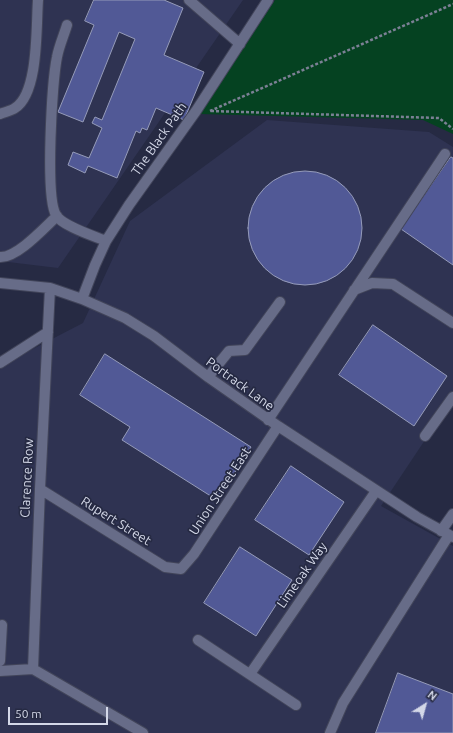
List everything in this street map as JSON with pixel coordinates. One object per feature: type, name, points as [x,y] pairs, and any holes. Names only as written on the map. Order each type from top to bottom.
[{"type":"street","points":[[0,114],[15,108],[25,96],[32,76],[34,70],[38,0]]},
{"type":"street","points":[[189,0],[240,44]]},
{"type":"street","name":"The Black Path","points":[[82,299],[106,241],[129,205],[196,111],[268,0]]},
{"type":"street","points":[[67,25],[57,56],[54,82],[50,173],[53,208],[56,216],[67,224],[106,241]]},
{"type":"street","points":[[268,420],[445,154]]},
{"type":"street","points":[[0,257],[6,257],[17,252],[56,216]]},
{"type":"street","name":"Portrack Lane","points":[[0,282],[50,288],[82,299],[125,318],[154,336],[268,420],[376,491],[448,534]]},
{"type":"street","points":[[354,290],[372,283],[393,284],[453,323]]},
{"type":"street","name":"Clarence Row","points":[[33,669],[50,288]]},
{"type":"street","points":[[208,377],[229,351],[245,350],[280,302]]},
{"type":"street","points":[[0,363],[48,332]]},
{"type":"street","points":[[425,436],[453,397]]},
{"type":"street","name":"Union Street East","points":[[181,569],[194,554],[278,426]]},
{"type":"street","name":"Rupert Street","points":[[40,489],[165,567],[181,569]]},
{"type":"street","name":"Limeoak Way","points":[[250,674],[376,491]]},
{"type":"street","points":[[330,733],[343,703],[448,534],[453,514]]},
{"type":"street","points":[[0,661],[2,625]]},
{"type":"street","points":[[198,640],[296,705]]},
{"type":"street","points":[[0,670],[33,669],[143,733]]},
{"type":"path","points":[[210,111],[453,4]]},
{"type":"path","points":[[196,111],[439,118],[453,129]]},
{"type":"shaded area","points":[[0,0],[243,0],[58,268],[0,261]]},
{"type":"shaded area","points":[[267,120],[429,132],[453,147],[453,398],[381,506],[453,546],[453,733],[0,733],[0,366],[83,323],[130,221]]},
{"type":"green space","points":[[275,0],[453,0],[453,134],[423,120],[200,114]]},
{"type":"building","points":[[94,0],[164,0],[183,8],[164,55],[204,72],[184,120],[156,108],[147,130],[142,128],[140,133],[136,131],[117,178],[88,166],[85,173],[68,165],[73,152],[89,158],[102,128],[92,123],[95,117],[102,120],[135,39],[119,32],[83,122],[58,112],[94,25],[85,21]]},
{"type":"building","points":[[451,157],[453,158],[453,265],[401,229]]},
{"type":"building","points":[[305,171],[316,172],[327,176],[345,188],[357,206],[361,217],[361,239],[357,250],[345,268],[327,280],[316,284],[305,285],[294,284],[283,280],[265,268],[253,250],[249,239],[248,228],[249,217],[253,206],[265,188],[283,176],[294,172]]},
{"type":"building","points":[[373,325],[447,376],[414,426],[339,375]]},
{"type":"building","points":[[105,354],[251,447],[217,500],[122,440],[130,427],[80,395]]},
{"type":"building","points":[[291,466],[344,502],[309,555],[255,520]]},
{"type":"building","points":[[240,547],[292,580],[256,636],[204,603]]},
{"type":"building","points":[[398,673],[453,694],[453,733],[376,733]]}]
